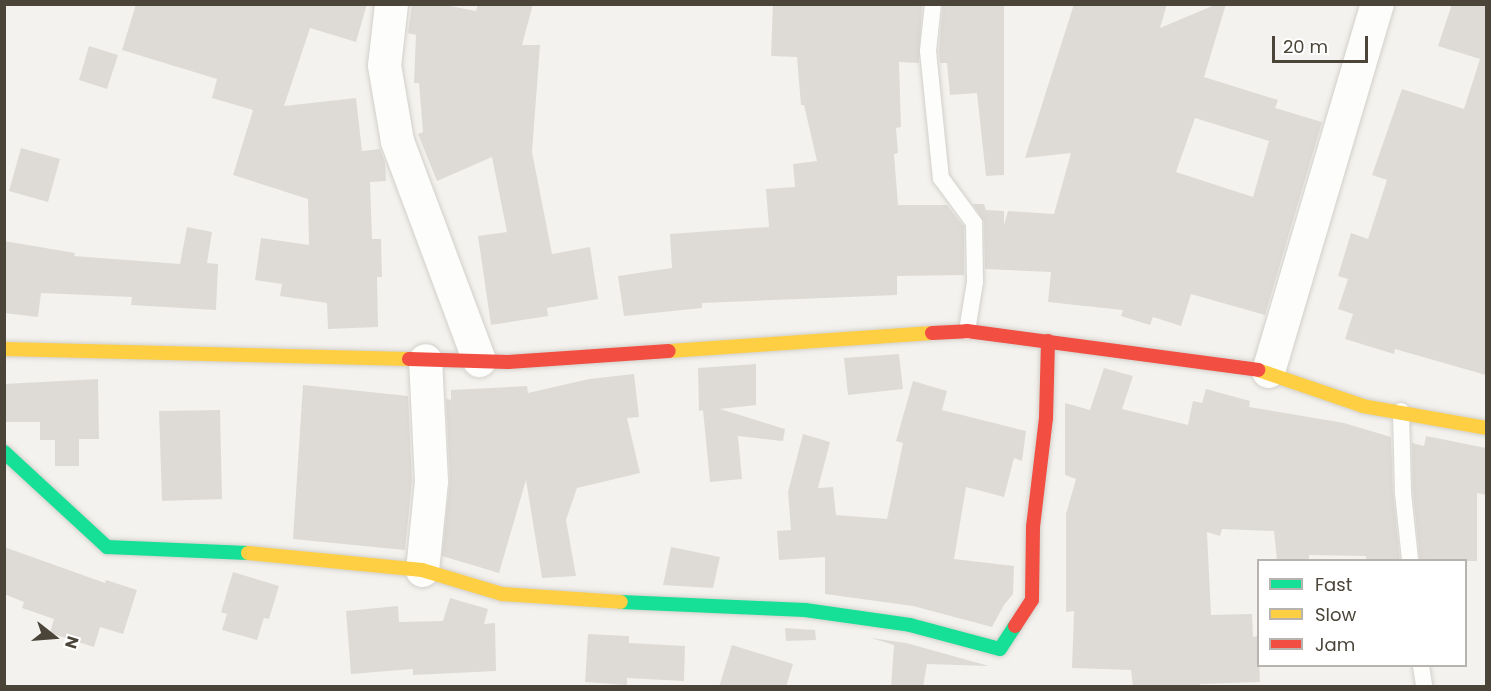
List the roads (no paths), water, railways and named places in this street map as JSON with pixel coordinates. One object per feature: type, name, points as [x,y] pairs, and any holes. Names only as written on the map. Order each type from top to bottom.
[{"type":"street","points":[[391,4],[384,64],[398,141],[479,360]]},
{"type":"street","points":[[1268,371],[1377,4]]},
{"type":"street","points":[[4,349],[508,362],[919,332],[967,331],[1268,371],[1363,405],[1486,428]]},
{"type":"street","points":[[4,452],[107,547],[250,553],[422,570],[502,594],[668,605],[805,610],[910,625],[1000,649],[1032,600],[1033,527],[1046,418],[1048,341]]},
{"type":"street","points":[[422,570],[431,481],[425,360]]},
{"type":"lane","points":[[933,4],[928,51],[941,178],[974,223],[975,282],[967,331]]},
{"type":"lane","points":[[1401,411],[1403,494],[1410,559]]},
{"type":"lane","points":[[1421,667],[1424,687]]}]
